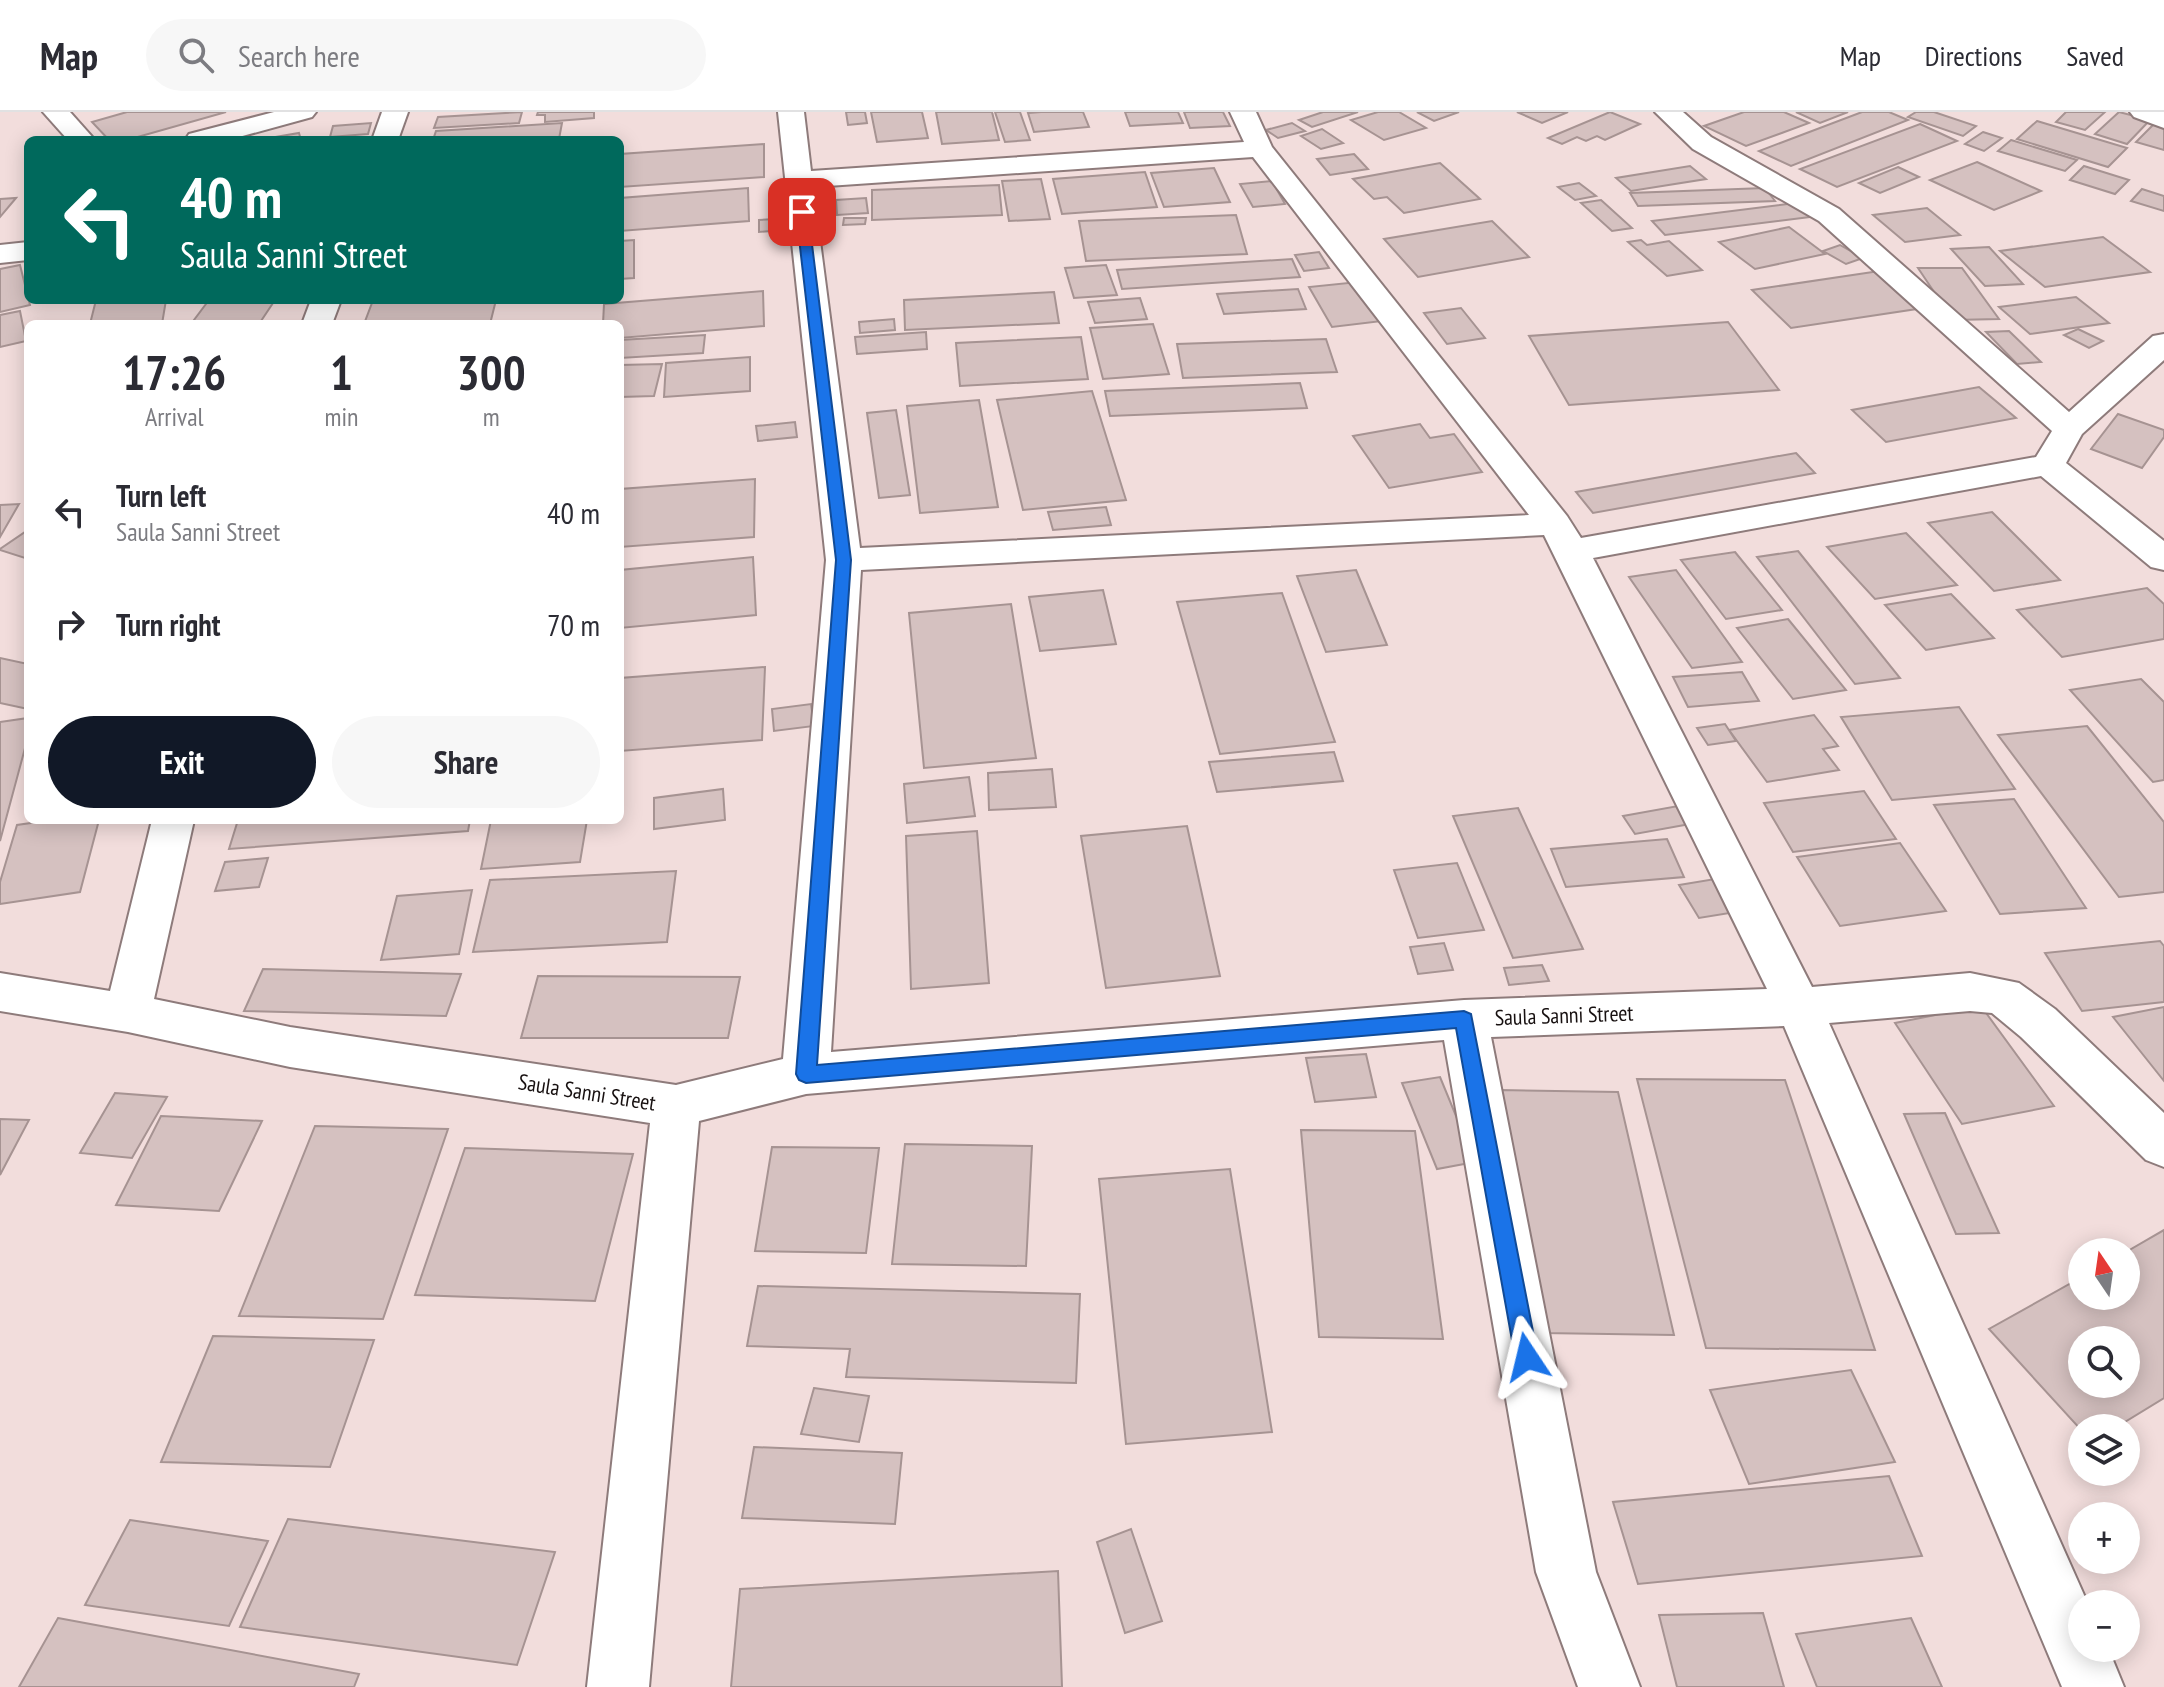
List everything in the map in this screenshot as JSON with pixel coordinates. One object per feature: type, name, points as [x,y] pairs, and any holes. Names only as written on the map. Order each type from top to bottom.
[{"type":"street","points":[[56,112],[78,136]]},
{"type":"street","points":[[213,136],[303,112]]},
{"type":"street","points":[[386,136],[395,112]]},
{"type":"street","points":[[791,112],[844,560],[806,1074]]},
{"type":"street","points":[[1243,112],[1260,149],[1563,537],[1799,1007],[2093,1687]]},
{"type":"street","points":[[1667,112],[1702,143],[1829,215],[2069,429]]},
{"type":"street","points":[[2143,112],[2164,120]]},
{"type":"street","points":[[798,180],[1260,149]]},
{"type":"street","points":[[0,254],[24,251]]},
{"type":"street","points":[[2048,465],[2069,429],[2164,343]]},
{"type":"street","points":[[844,560],[1563,537],[2048,465],[2164,559]]},
{"type":"street","points":[[128,1013],[172,824]]},
{"type":"street","name":"Saula Sanni Street","points":[[0,992],[128,1013],[290,1047],[676,1106],[806,1074],[1464,1019],[1799,1007],[1970,992],[2003,996],[2038,1023],[2164,1145]]},
{"type":"street","points":[[1464,1019],[1566,1572],[1609,1687]]},
{"type":"street","points":[[618,1687],[676,1106]]},
{"type":"building","points":[[127,112],[226,112],[141,136],[105,136],[92,122]]},
{"type":"building","points":[[522,112],[519,123],[434,128],[438,117]]},
{"type":"building","points":[[538,112],[594,112],[594,118],[545,122],[545,115],[537,115]]},
{"type":"building","points":[[846,112],[865,112],[867,123],[848,125]]},
{"type":"building","points":[[871,112],[922,112],[928,138],[877,142]]},
{"type":"building","points":[[936,112],[992,112],[999,140],[942,144]]},
{"type":"building","points":[[995,112],[1020,112],[1030,140],[1005,142]]},
{"type":"building","points":[[1083,112],[1089,127],[1034,132],[1028,113]]},
{"type":"building","points":[[1125,112],[1178,112],[1183,123],[1130,126]]},
{"type":"building","points":[[1184,112],[1223,112],[1230,126],[1190,128]]},
{"type":"building","points":[[1323,112],[1358,112],[1312,127],[1299,120]]},
{"type":"building","points":[[1378,112],[1399,112],[1426,128],[1384,140],[1351,120]]},
{"type":"building","points":[[1417,112],[1459,112],[1434,121]]},
{"type":"building","points":[[1517,112],[1568,112],[1542,123]]},
{"type":"building","points":[[1610,112],[1640,124],[1605,140],[1597,136],[1586,141],[1577,137],[1562,144],[1548,138]]},
{"type":"building","points":[[1744,112],[1784,112],[1809,123],[1746,146],[1704,126]]},
{"type":"building","points":[[1796,112],[1848,112],[1820,123]]},
{"type":"building","points":[[1862,112],[1889,112],[1908,120],[1791,166],[1759,151]]},
{"type":"building","points":[[1916,112],[1934,112],[1976,126],[1963,136],[1908,117]]},
{"type":"building","points":[[2066,112],[2105,112],[2085,130],[2056,122]]},
{"type":"building","points":[[2119,112],[2150,120],[2127,144],[2095,134]]},
{"type":"building","points":[[2037,121],[2127,148],[2108,167],[2017,139]]},
{"type":"building","points":[[371,123],[368,134],[343,136],[330,136],[333,126]]},
{"type":"building","points":[[562,123],[560,136],[434,136],[436,131]]},
{"type":"building","points":[[1292,123],[1305,131],[1278,138],[1266,130]]},
{"type":"building","points":[[2155,123],[2164,126],[2164,150],[2136,142]]},
{"type":"building","points":[[1920,124],[1957,141],[1837,187],[1800,169]]},
{"type":"building","points":[[1322,129],[1343,143],[1321,149],[1301,136]]},
{"type":"building","points":[[1983,132],[2002,138],[1984,151],[1965,144]]},
{"type":"building","points":[[2011,140],[2077,160],[2065,171],[1998,151]]},
{"type":"building","points":[[764,144],[764,177],[624,187],[624,154]]},
{"type":"building","points":[[1354,154],[1368,169],[1330,175],[1317,159]]},
{"type":"building","points":[[1977,162],[2041,191],[1994,210],[1930,180]]},
{"type":"building","points":[[1440,163],[1480,199],[1404,213],[1387,197],[1374,199],[1353,179]]},
{"type":"building","points":[[1690,166],[1706,179],[1631,191],[1616,178]]},
{"type":"building","points":[[2084,166],[2129,180],[2115,194],[2070,180]]},
{"type":"building","points":[[1898,167],[1919,177],[1880,193],[1859,183]]},
{"type":"building","points":[[1214,168],[1230,202],[1164,207],[1151,173]]},
{"type":"building","points":[[1145,172],[1157,207],[1062,214],[1053,179]]},
{"type":"building","points":[[1041,179],[1050,219],[1009,221],[1002,181]]},
{"type":"building","points":[[1272,181],[1285,204],[1253,207],[1240,184]]},
{"type":"building","points":[[1579,183],[1596,196],[1575,200],[1558,187]]},
{"type":"building","points":[[999,185],[1002,215],[872,220],[872,190]]},
{"type":"building","points":[[748,188],[749,221],[624,231],[624,198]]},
{"type":"building","points":[[1765,188],[1775,201],[1638,206],[1630,193]]},
{"type":"building","points":[[2142,189],[2164,196],[2164,211],[2131,201]]},
{"type":"building","points":[[16,198],[0,217],[0,199]]},
{"type":"building","points":[[866,198],[868,213],[837,215],[836,200]]},
{"type":"building","points":[[1601,200],[1632,228],[1612,231],[1581,203]]},
{"type":"building","points":[[1803,202],[1818,216],[1665,235],[1652,221]]},
{"type":"building","points":[[1927,208],[1960,235],[1905,242],[1873,215]]},
{"type":"building","points":[[1236,215],[1247,254],[1086,261],[1079,221]]},
{"type":"building","points":[[794,218],[795,229],[759,232],[759,220]]},
{"type":"building","points":[[844,218],[866,218],[865,224],[843,225]]},
{"type":"building","points":[[1492,221],[1529,257],[1418,277],[1384,239]]},
{"type":"building","points":[[1789,227],[1825,254],[1755,269],[1719,242]]},
{"type":"building","points":[[2103,237],[2150,272],[2045,287],[2000,251]]},
{"type":"building","points":[[634,240],[634,278],[624,279],[624,241]]},
{"type":"building","points":[[1641,240],[1647,245],[1669,241],[1702,270],[1667,276],[1628,242]]},
{"type":"building","points":[[1840,245],[1863,258],[1846,264],[1823,251]]},
{"type":"building","points":[[1989,247],[2023,284],[1985,286],[1951,249]]},
{"type":"building","points":[[1319,252],[1329,268],[1304,271],[1295,255]]},
{"type":"building","points":[[1292,259],[1300,277],[1122,289],[1117,270]]},
{"type":"building","points":[[20,265],[24,304],[30,305],[0,312],[0,269]]},
{"type":"building","points":[[1106,265],[1117,295],[1074,298],[1065,268]]},
{"type":"building","points":[[1918,268],[1962,268],[1999,319],[1953,320]]},
{"type":"building","points":[[1886,270],[1930,307],[1791,328],[1752,290]]},
{"type":"building","points":[[1358,282],[1382,321],[1332,327],[1309,287]]},
{"type":"building","points":[[1298,289],[1306,309],[1224,314],[1217,294]]},
{"type":"building","points":[[763,291],[764,326],[624,338],[624,320],[603,320],[604,304]]},
{"type":"building","points":[[1054,292],[1059,323],[905,330],[904,300]]},
{"type":"building","points":[[2076,297],[2109,323],[2030,334],[1999,307]]},
{"type":"building","points":[[1140,298],[1147,319],[1095,323],[1088,302]]},
{"type":"building","points":[[95,304],[165,304],[163,320],[91,320]]},
{"type":"building","points":[[206,304],[272,304],[262,320],[194,320]]},
{"type":"building","points":[[372,304],[495,304],[491,320],[366,320]]},
{"type":"building","points":[[1461,308],[1485,338],[1447,344],[1424,313]]},
{"type":"building","points":[[20,311],[24,341],[0,347],[0,315]]},
{"type":"building","points":[[894,319],[895,330],[860,333],[859,322]]},
{"type":"building","points":[[1728,322],[1779,390],[1569,405],[1529,336]]},
{"type":"building","points":[[1153,324],[1169,374],[1103,379],[1090,328]]},
{"type":"building","points":[[2078,329],[2103,341],[2089,348],[2064,335]]},
{"type":"building","points":[[2009,331],[2041,362],[2017,364],[1986,332]]},
{"type":"building","points":[[926,332],[927,349],[857,354],[855,337]]},
{"type":"building","points":[[705,335],[703,353],[624,358],[624,340]]},
{"type":"building","points":[[1081,337],[1088,379],[960,386],[956,343]]},
{"type":"building","points":[[1326,339],[1337,372],[1183,378],[1177,344]]},
{"type":"building","points":[[750,357],[750,391],[664,397],[666,363]]},
{"type":"building","points":[[662,364],[654,396],[624,397],[624,365]]},
{"type":"building","points":[[1300,383],[1307,408],[1110,416],[1105,391]]},
{"type":"building","points":[[1979,387],[2016,418],[1886,442],[1852,410]]},
{"type":"building","points":[[1092,391],[1126,500],[1023,510],[997,400]]},
{"type":"building","points":[[979,400],[998,507],[920,513],[907,406]]},
{"type":"building","points":[[896,410],[910,495],[879,498],[867,413]]},
{"type":"building","points":[[2118,414],[2164,430],[2164,437],[2142,468],[2091,449]]},
{"type":"building","points":[[795,422],[797,437],[758,441],[756,426]]},
{"type":"building","points":[[1420,424],[1430,438],[1454,434],[1482,472],[1389,488],[1353,436]]},
{"type":"building","points":[[1796,453],[1815,473],[1593,513],[1576,492]]},
{"type":"building","points":[[755,479],[754,537],[624,547],[624,489]]},
{"type":"building","points":[[19,504],[0,537],[0,505]]},
{"type":"building","points":[[1106,507],[1111,525],[1053,530],[1048,512]]},
{"type":"building","points":[[1992,512],[2060,580],[1994,591],[1928,523]]},
{"type":"building","points":[[24,533],[24,558],[0,549]]},
{"type":"building","points":[[1906,533],[1957,585],[1875,599],[1827,547]]},
{"type":"building","points":[[1798,551],[1900,678],[1855,684],[1757,557]]},
{"type":"building","points":[[1735,552],[1782,610],[1726,619],[1681,560]]},
{"type":"building","points":[[753,557],[756,615],[624,628],[624,570]]},
{"type":"building","points":[[1356,570],[1387,645],[1326,652],[1297,576]]},
{"type":"building","points":[[1676,570],[1742,662],[1692,668],[1629,577]]},
{"type":"building","points":[[2147,588],[2164,604],[2164,639],[2062,657],[2017,610]]},
{"type":"building","points":[[1103,590],[1116,644],[1040,651],[1029,597]]},
{"type":"building","points":[[1282,593],[1335,742],[1220,754],[1177,602]]},
{"type":"building","points":[[1951,594],[1994,638],[1926,650],[1885,605]]},
{"type":"building","points":[[1011,604],[1036,758],[924,768],[909,613]]},
{"type":"building","points":[[1788,619],[1846,690],[1793,699],[1737,628]]},
{"type":"building","points":[[0,658],[24,663],[24,708],[0,703]]},
{"type":"building","points":[[765,667],[762,740],[624,751],[624,678]]},
{"type":"building","points":[[1742,672],[1759,701],[1688,707],[1673,677]]},
{"type":"building","points":[[2141,679],[2164,702],[2164,780],[2153,782],[2070,690]]},
{"type":"building","points":[[811,704],[814,726],[774,731],[772,709]]},
{"type":"building","points":[[1959,707],[2015,789],[1892,800],[1841,717]]},
{"type":"building","points":[[1814,715],[1838,746],[1823,749],[1839,770],[1767,782],[1729,730]]},
{"type":"building","points":[[24,719],[24,752],[0,841],[0,722]]},
{"type":"building","points":[[1725,724],[1736,741],[1708,745],[1697,728]]},
{"type":"building","points":[[2087,726],[2164,822],[2164,892],[2119,897],[1998,735]]},
{"type":"building","points":[[1334,752],[1343,781],[1217,792],[1209,762]]},
{"type":"building","points":[[1052,769],[1056,807],[989,810],[988,773]]},
{"type":"building","points":[[969,777],[975,816],[907,823],[904,784]]},
{"type":"building","points":[[723,789],[725,820],[654,829],[654,798]]},
{"type":"building","points":[[1864,791],[1896,839],[1793,852],[1764,803]]},
{"type":"building","points":[[2014,799],[2086,908],[2000,914],[1934,805]]},
{"type":"building","points":[[1678,806],[1690,824],[1635,834],[1623,816]]},
{"type":"building","points":[[1518,808],[1583,949],[1513,958],[1453,816]]},
{"type":"building","points":[[98,824],[80,892],[0,904],[0,882],[17,825]]},
{"type":"building","points":[[237,824],[469,824],[468,831],[229,849]]},
{"type":"building","points":[[490,824],[586,824],[580,862],[481,869]]},
{"type":"building","points":[[1187,826],[1220,976],[1106,988],[1081,836]]},
{"type":"building","points":[[977,831],[989,983],[911,989],[906,836]]},
{"type":"building","points":[[1667,839],[1684,877],[1566,887],[1551,849]]},
{"type":"building","points":[[1900,843],[1946,911],[1840,926],[1797,857]]},
{"type":"building","points":[[268,858],[259,887],[215,891],[225,862]]},
{"type":"building","points":[[1457,863],[1484,930],[1418,938],[1394,870]]},
{"type":"building","points":[[676,871],[667,942],[473,952],[490,880]]},
{"type":"building","points":[[1727,877],[1748,910],[1699,918],[1679,885]]},
{"type":"building","points":[[472,890],[459,954],[381,960],[397,896]]},
{"type":"building","points":[[2160,941],[2164,946],[2164,1002],[2082,1011],[2045,953]]},
{"type":"building","points":[[1444,943],[1453,970],[1418,974],[1410,947]]},
{"type":"building","points":[[1542,965],[1549,981],[1509,985],[1504,968]]},
{"type":"building","points":[[263,969],[461,974],[446,1016],[244,1011]]},
{"type":"building","points":[[538,976],[740,977],[728,1038],[521,1038]]},
{"type":"building","points":[[1981,1006],[2054,1106],[1962,1124],[1895,1023]]},
{"type":"building","points":[[2164,1007],[2164,1081],[2113,1017]]},
{"type":"building","points":[[1366,1054],[1376,1097],[1315,1102],[1306,1058]]},
{"type":"building","points":[[1440,1077],[1475,1162],[1437,1169],[1402,1083]]},
{"type":"building","points":[[1637,1079],[1785,1080],[1875,1350],[1706,1348]]},
{"type":"building","points":[[1500,1090],[1618,1092],[1674,1335],[1542,1333]]},
{"type":"building","points":[[115,1093],[167,1097],[132,1158],[80,1153]]},
{"type":"building","points":[[1945,1113],[1999,1233],[1956,1234],[1904,1114]]},
{"type":"building","points":[[161,1116],[262,1121],[219,1211],[116,1205]]},
{"type":"building","points":[[0,1119],[29,1120],[0,1175]]},
{"type":"building","points":[[315,1126],[448,1129],[383,1319],[239,1316]]},
{"type":"building","points":[[1301,1130],[1415,1131],[1443,1339],[1319,1337]]},
{"type":"building","points":[[905,1144],[1032,1146],[1026,1266],[892,1264]]},
{"type":"building","points":[[772,1147],[879,1148],[866,1253],[755,1251]]},
{"type":"building","points":[[465,1148],[633,1154],[595,1301],[415,1295]]},
{"type":"building","points":[[1230,1169],[1272,1432],[1126,1444],[1099,1179]]},
{"type":"building","points":[[2164,1230],[2164,1398],[2138,1414],[2068,1416],[1989,1329],[2068,1285],[2068,1310],[2140,1310],[2140,1244]]},
{"type":"building","points":[[758,1286],[1080,1294],[1076,1383],[846,1377],[850,1349],[747,1346]]},
{"type":"building","points":[[213,1336],[374,1340],[330,1467],[161,1462]]},
{"type":"building","points":[[1851,1370],[1895,1462],[1749,1484],[1710,1390]]},
{"type":"building","points":[[814,1388],[869,1396],[859,1442],[801,1434]]},
{"type":"building","points":[[754,1447],[902,1453],[895,1524],[742,1518]]},
{"type":"building","points":[[1889,1476],[1922,1556],[1638,1584],[1613,1502]]},
{"type":"building","points":[[288,1519],[555,1552],[517,1665],[240,1627]]},
{"type":"building","points":[[130,1520],[268,1541],[229,1626],[85,1605]]},
{"type":"building","points":[[1131,1529],[1162,1621],[1125,1633],[1097,1542]]},
{"type":"building","points":[[1058,1571],[1062,1687],[731,1687],[740,1589]]},
{"type":"building","points":[[1763,1613],[1784,1687],[1677,1687],[1659,1615]]},
{"type":"building","points":[[58,1618],[359,1674],[354,1687],[19,1687]]},
{"type":"building","points":[[1911,1618],[1942,1687],[1817,1687],[1796,1634]]},
{"type":"route","points":[[802,212],[844,560],[806,1074],[1464,1019],[1527,1357]]}]
